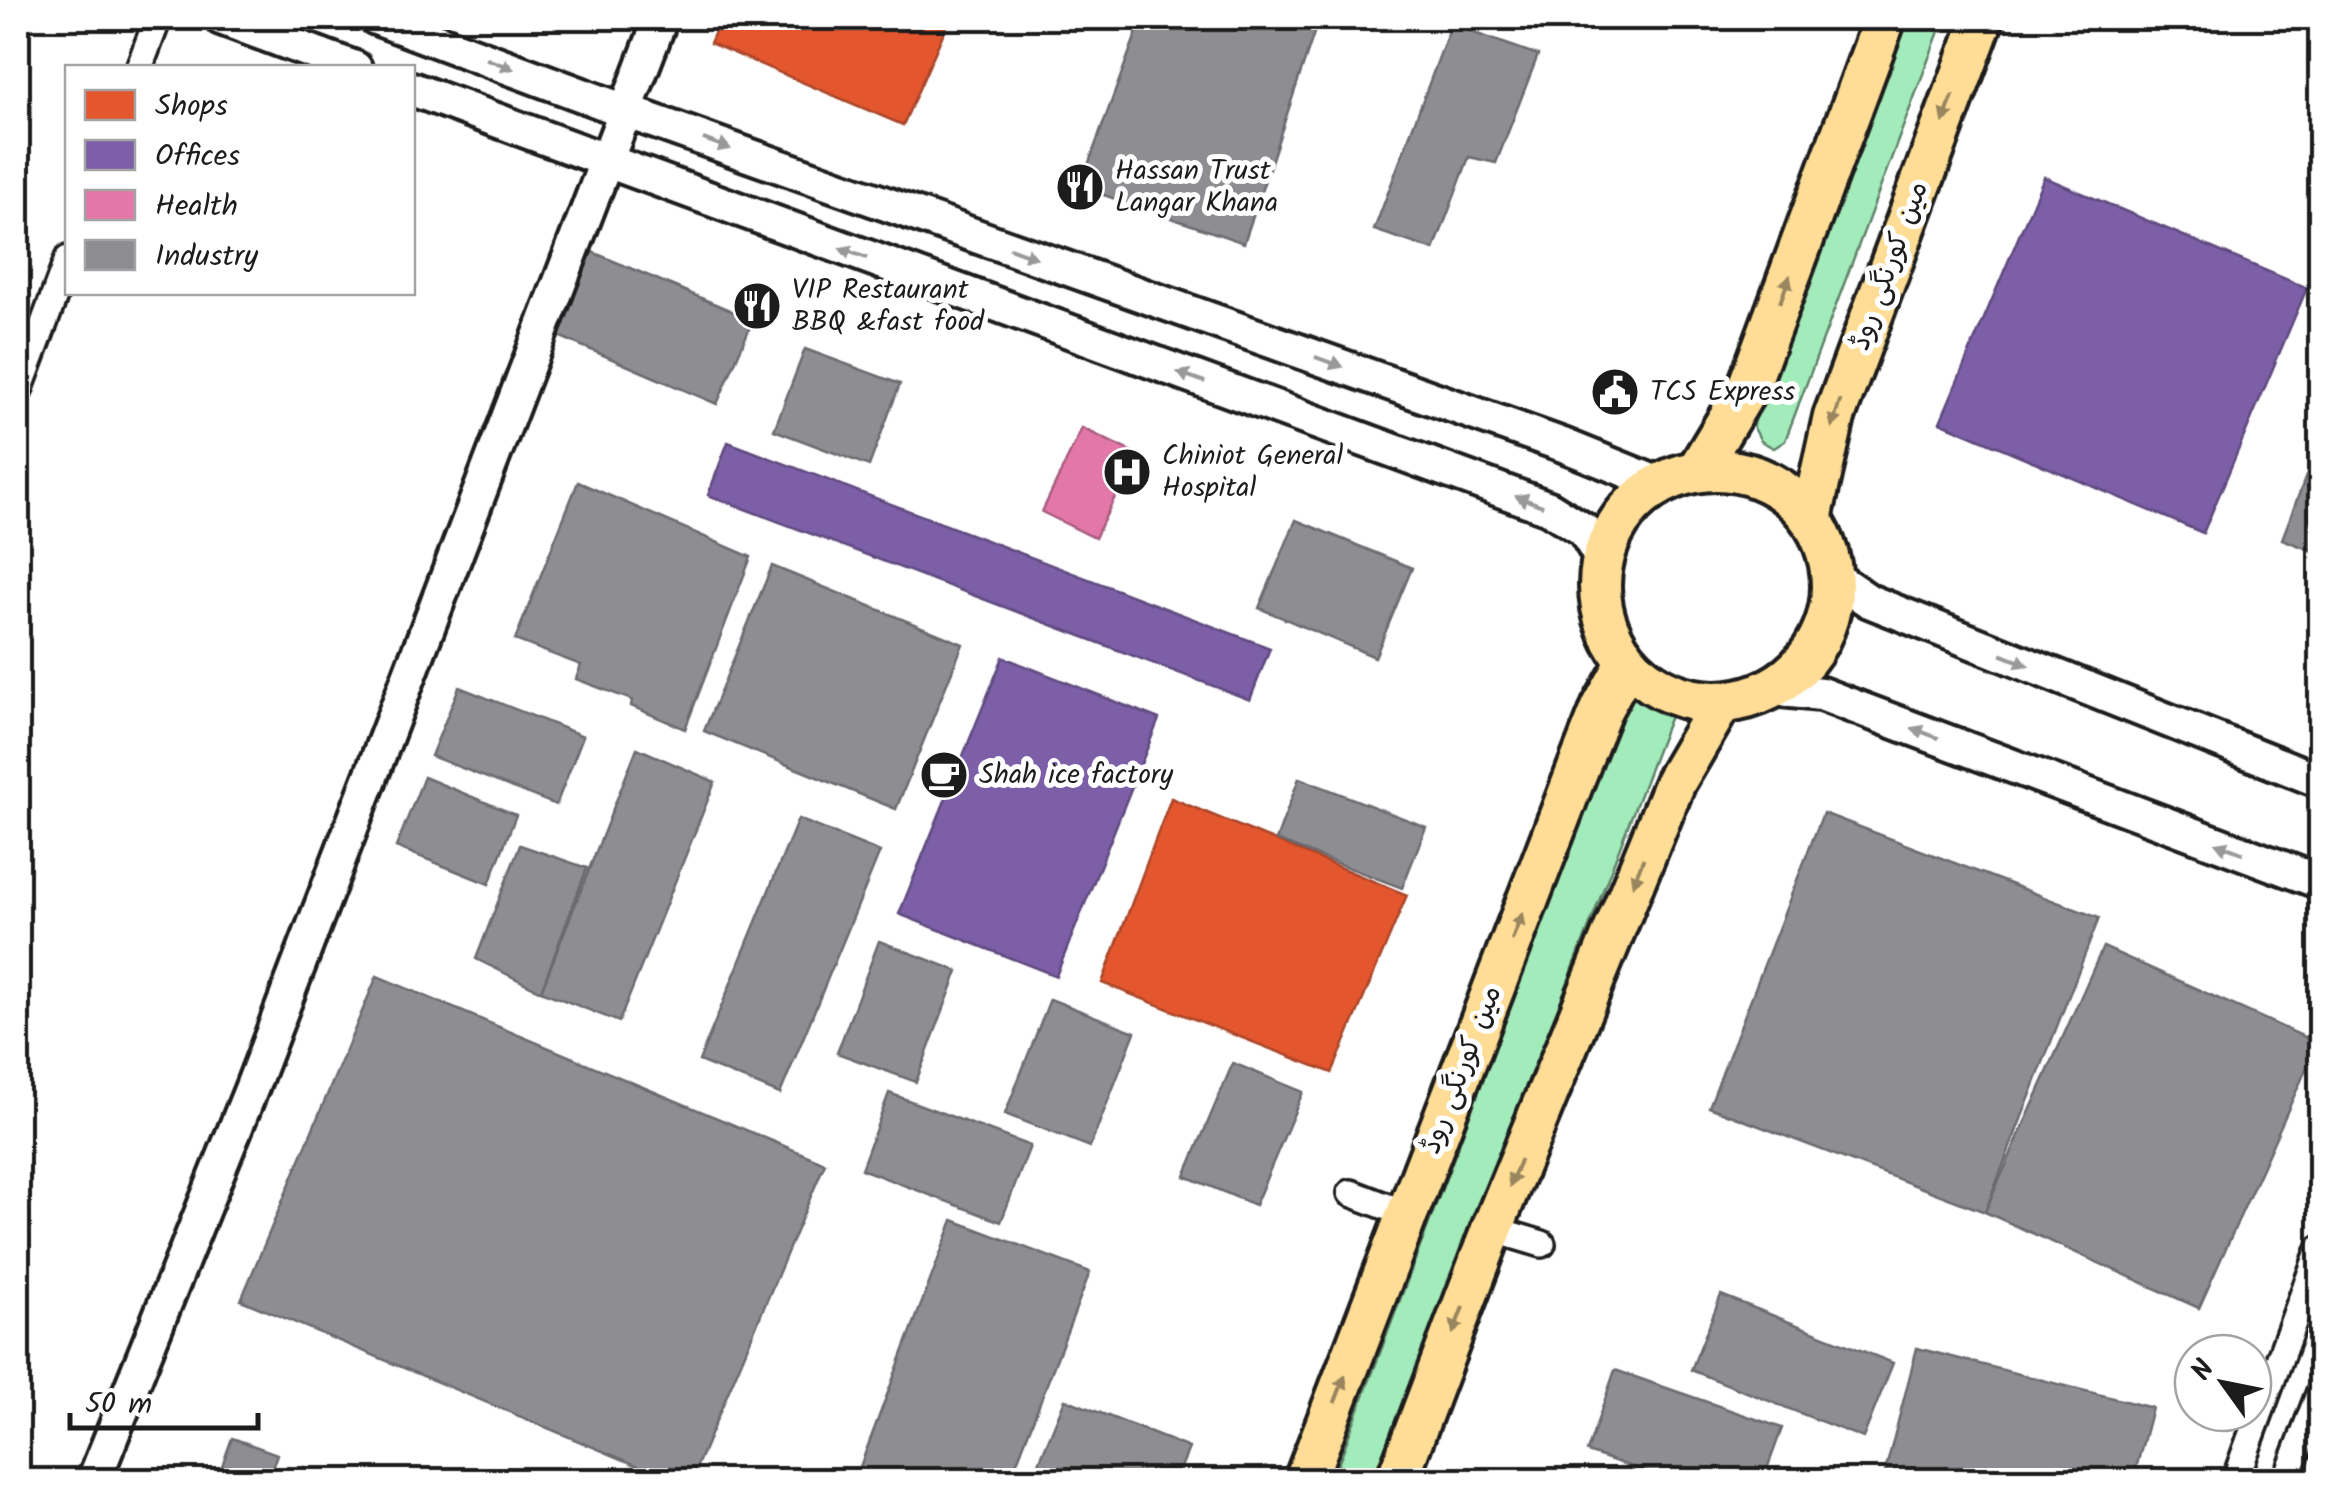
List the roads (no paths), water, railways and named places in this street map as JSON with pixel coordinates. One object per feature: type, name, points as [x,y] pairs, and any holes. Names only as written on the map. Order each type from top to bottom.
[{"type":"main road","points":[[1697,471],[1749,385],[1885,18]]},
{"type":"main road","name":"مین کورنگی روڈ","points":[[1812,519],[1834,418],[1982,18]]},
{"type":"main road","points":[[1730,470],[1761,478],[1789,495],[1812,519],[1826,546],[1832,576],[1830,610],[1818,641],[1798,668],[1772,689],[1720,705],[1692,701],[1657,687],[1627,663],[1610,637],[1602,609],[1602,560],[1617,524],[1657,484],[1697,471],[1730,470]]},
{"type":"main road","name":"مین کورنگی روڈ","points":[[1305,1480],[1602,708],[1627,663]]},
{"type":"main road","points":[[1397,1480],[1492,1229],[1675,782],[1720,705]]},
{"type":"street","points":[[140,65],[158,18]]},
{"type":"street","points":[[221,18],[347,65]]},
{"type":"street","points":[[376,18],[423,26],[625,112],[1563,445],[1657,484]]},
{"type":"street","points":[[94,1480],[265,1054],[660,18]]},
{"type":"street","points":[[415,90],[1549,508],[1584,530],[1602,560]]},
{"type":"street","points":[[18,392],[65,267]]},
{"type":"street","points":[[1832,576],[1869,601],[2320,781]]},
{"type":"street","points":[[1772,689],[1822,694],[2320,882]]},
{"type":"street","points":[[1351,1193],[1406,1214]]},
{"type":"street","points":[[1492,1229],[1542,1244]]},
{"type":"street","points":[[2235,1480],[2320,1249]]},
{"type":"street","points":[[2286,1480],[2320,1392]]},
{"type":"place","name":"Hassan Trust Langar Khana","points":[[1080,187]]},
{"type":"place","name":"VIP Restaurant BBQ &fast food","points":[[757,306]]},
{"type":"place","name":"TCS Express","points":[[1615,392]]},
{"type":"place","name":"Chiniot General Hospital","points":[[1127,472]]},
{"type":"place","name":"Shah ice factory","points":[[944,775]]}]
